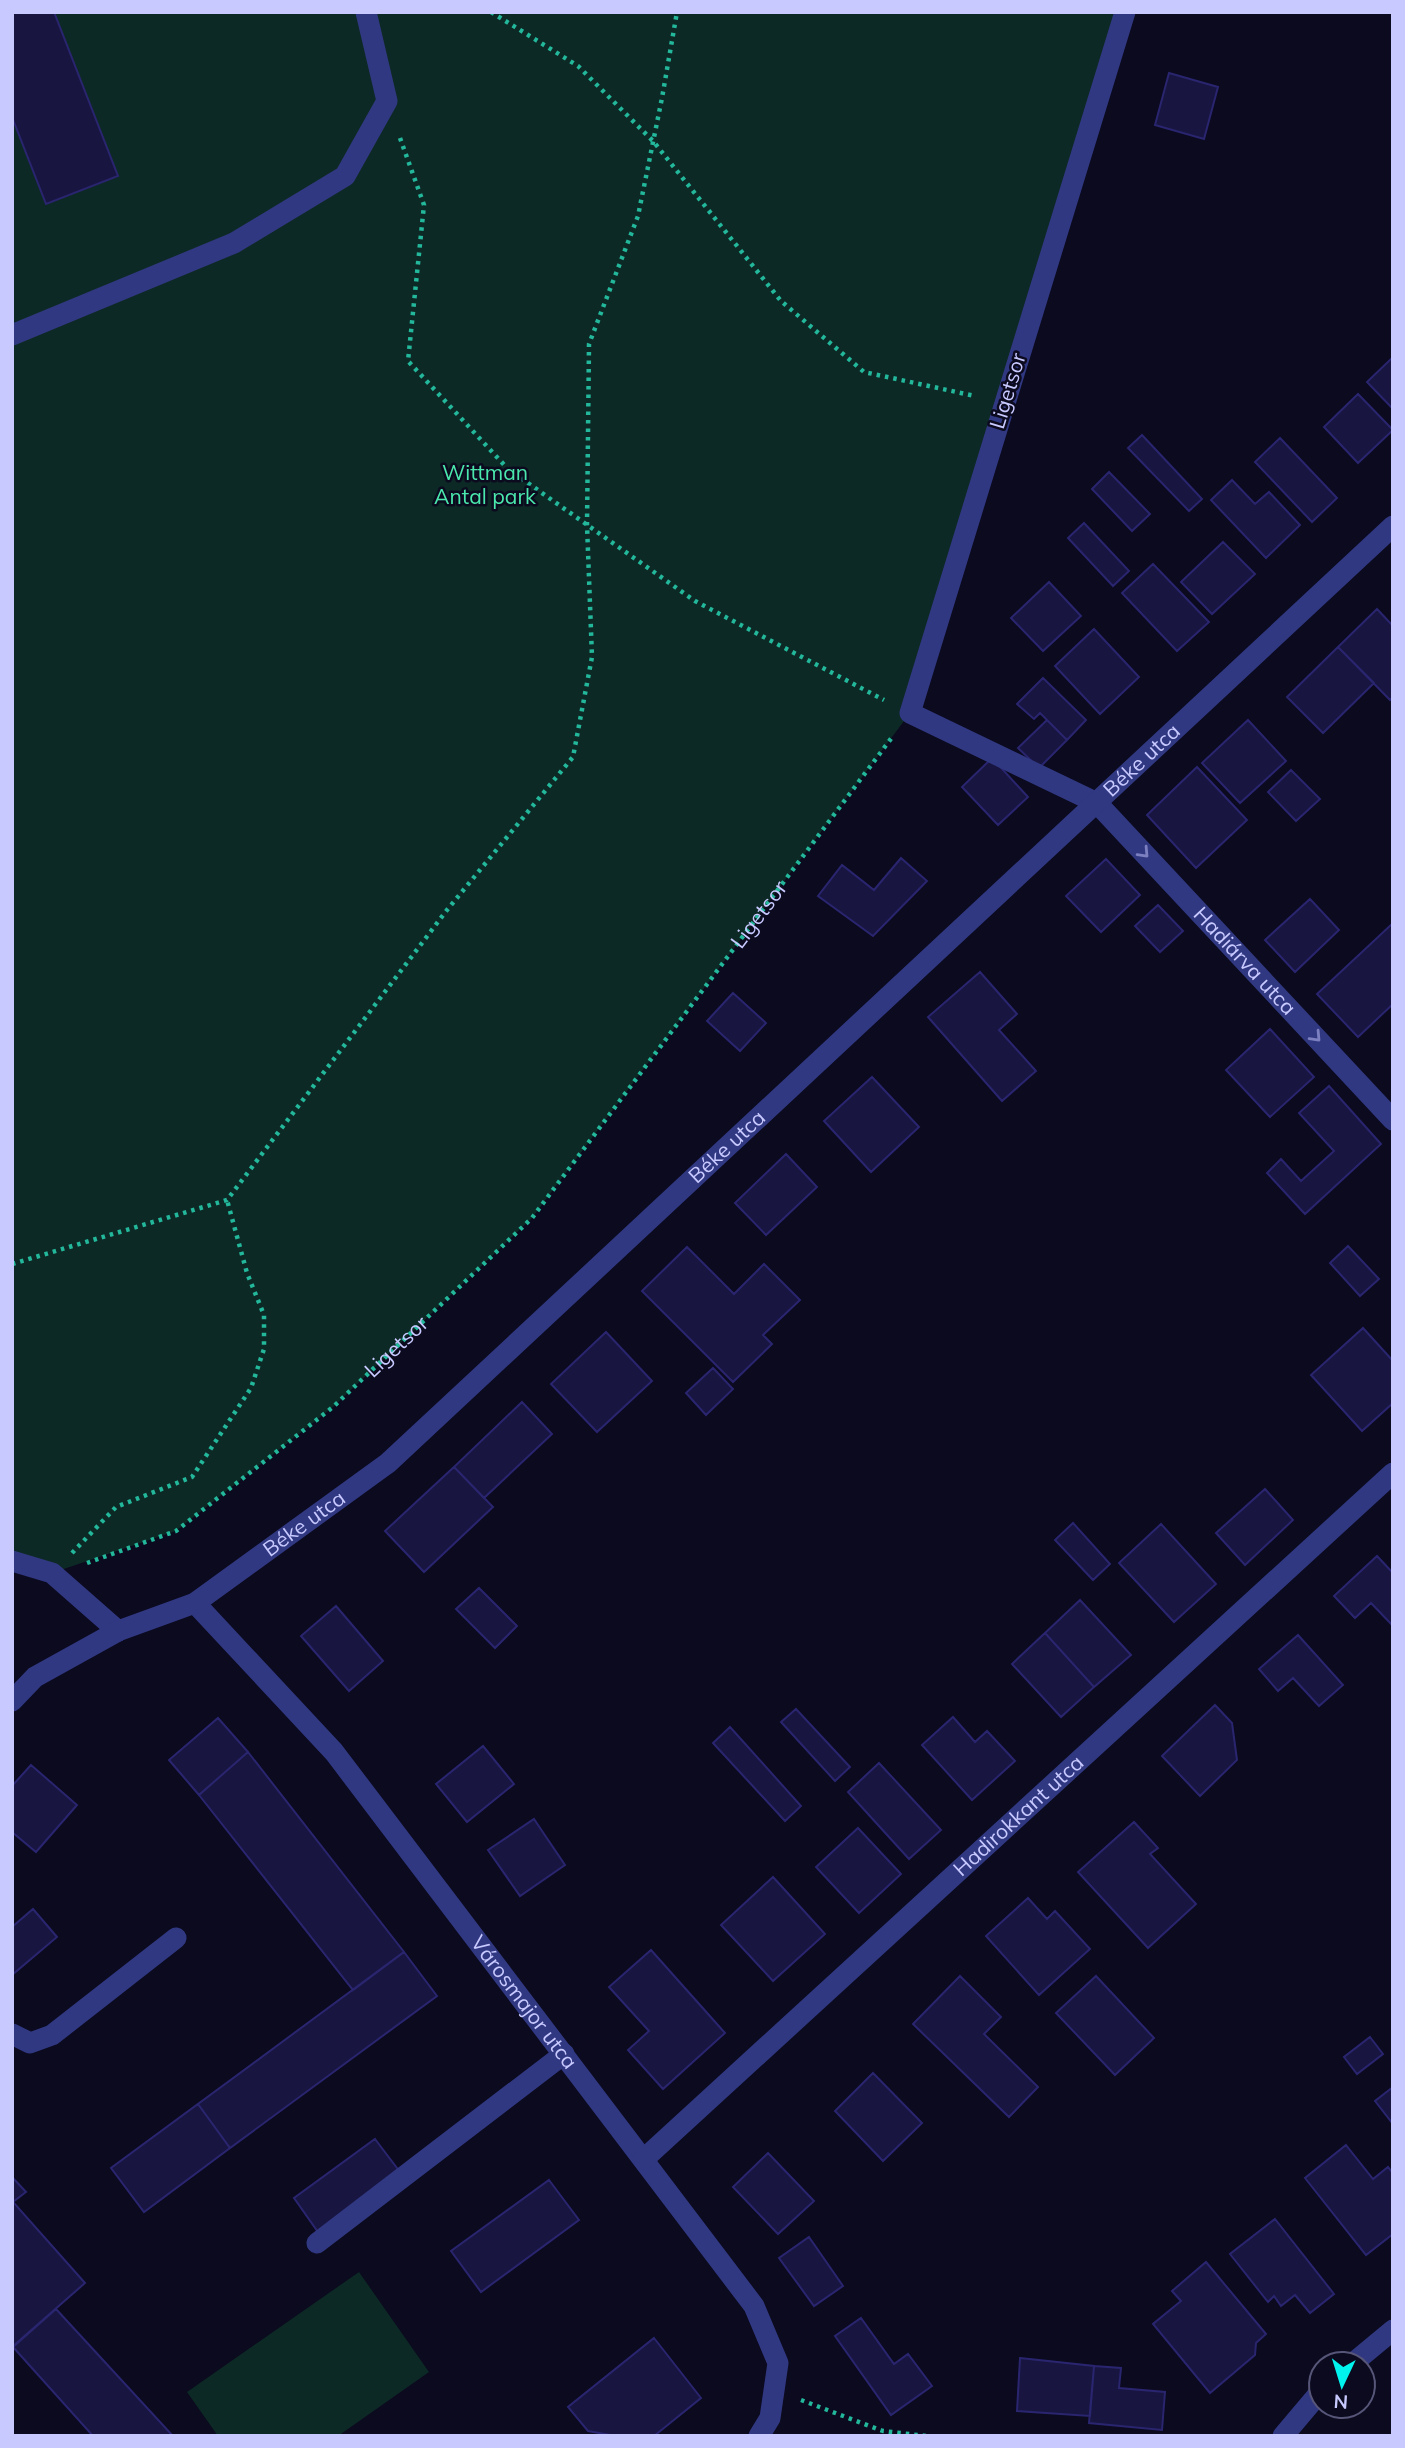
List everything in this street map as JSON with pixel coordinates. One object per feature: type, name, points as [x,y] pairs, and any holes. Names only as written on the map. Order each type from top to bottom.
[{"type":"street","points":[[12,335],[234,243],[345,176],[387,101],[366,12]]},
{"type":"street","name":"Ligetsor","points":[[910,713],[1125,12]]},
{"type":"street","name":"Béke utca","points":[[12,1701],[35,1678],[118,1631],[195,1603],[388,1463],[1393,526]]},
{"type":"street","points":[[910,713],[1097,803]]},
{"type":"street","name":"Hadiárva utca","points":[[1097,803],[1393,1120]]},
{"type":"street","name":"Hadirokkant utca","points":[[644,2159],[1393,1473]]},
{"type":"street","points":[[12,1561],[52,1573],[118,1631]]},
{"type":"street","name":"Városmajor utca","points":[[195,1603],[334,1752],[754,2306],[778,2363],[770,2418],[759,2436]]},
{"type":"street","points":[[12,2034],[30,2043],[52,2035],[176,1938]]},
{"type":"street","points":[[317,2243],[564,2054]]},
{"type":"street","points":[[1369,2350],[1393,2330]]},
{"type":"street","points":[[1283,2436],[1307,2408]]},
{"type":"path","points":[[491,12],[578,66],[653,141],[781,301],[864,372],[1004,402]]},
{"type":"path","points":[[12,1264],[227,1200],[446,909],[573,757],[592,657],[587,525],[589,344],[638,216],[677,12]]},
{"type":"path","points":[[387,101],[424,205],[408,361],[508,470],[695,601],[910,713]]},
{"type":"path","name":"Ligetsor","points":[[52,1573],[98,1560],[176,1531],[333,1408],[532,1218],[910,713]]},
{"type":"path","points":[[52,1573],[116,1507],[192,1477],[251,1388],[264,1349],[264,1315],[247,1273],[227,1200]]},
{"type":"path","points":[[774,2389],[883,2431],[926,2436]]},
{"type":"green space","name":"Wittman Antal park","points":[[12,12],[1123,12],[910,713],[532,1218],[333,1407],[176,1531],[52,1573],[12,1561]]},
{"type":"green space","points":[[359,2272],[429,2372],[338,2436],[218,2436],[187,2392]]},
{"type":"building","points":[[12,12],[54,12],[118,176],[46,204],[12,117]]},
{"type":"building","points":[[1169,73],[1218,87],[1204,139],[1155,125]]},
{"type":"building","points":[[1393,357],[1393,409],[1367,382]]},
{"type":"building","points":[[1358,394],[1393,430],[1358,463],[1324,427]]},
{"type":"building","points":[[1142,435],[1202,499],[1189,511],[1128,448]]},
{"type":"building","points":[[1280,438],[1337,498],[1312,522],[1255,462]]},
{"type":"building","points":[[1109,472],[1150,514],[1132,531],[1092,489]]},
{"type":"building","points":[[1232,480],[1255,504],[1269,492],[1300,525],[1266,558],[1211,500]]},
{"type":"building","points":[[1084,523],[1129,571],[1113,586],[1068,538]]},
{"type":"building","points":[[1223,542],[1255,574],[1212,614],[1181,582]]},
{"type":"building","points":[[1153,564],[1209,622],[1177,651],[1122,593]]},
{"type":"building","points":[[1049,582],[1081,616],[1043,651],[1011,618]]},
{"type":"building","points":[[1377,609],[1393,626],[1393,697],[1390,700],[1338,647]]},
{"type":"building","points":[[1094,629],[1139,677],[1100,714],[1055,666]]},
{"type":"building","points":[[1338,647],[1374,683],[1323,733],[1287,697]]},
{"type":"building","points":[[1043,678],[1086,720],[1067,740],[1040,713],[1034,719],[1017,704]]},
{"type":"building","points":[[1047,720],[1067,740],[1039,768],[1018,748]]},
{"type":"building","points":[[1248,720],[1286,761],[1240,803],[1202,763]]},
{"type":"building","points":[[992,758],[1028,797],[998,825],[962,787]]},
{"type":"building","points":[[1197,767],[1247,820],[1196,868],[1147,815]]},
{"type":"building","points":[[1291,770],[1320,799],[1296,821],[1268,792]]},
{"type":"building","points":[[901,858],[927,881],[873,936],[818,896],[842,865],[874,890]]},
{"type":"building","points":[[1106,859],[1140,895],[1101,932],[1066,896]]},
{"type":"building","points":[[1310,899],[1339,930],[1295,972],[1265,940]]},
{"type":"building","points":[[1158,905],[1183,931],[1160,952],[1135,926]]},
{"type":"building","points":[[1393,923],[1393,1004],[1358,1037],[1317,994]]},
{"type":"building","points":[[980,972],[1017,1014],[999,1030],[1036,1071],[1002,1101],[928,1017]]},
{"type":"building","points":[[733,993],[766,1023],[740,1051],[707,1021]]},
{"type":"building","points":[[1270,1029],[1314,1077],[1270,1117],[1226,1070]]},
{"type":"building","points":[[872,1077],[919,1127],[871,1172],[824,1121]]},
{"type":"building","points":[[1329,1086],[1381,1144],[1305,1214],[1267,1173],[1281,1159],[1301,1181],[1334,1151],[1299,1113]]},
{"type":"building","points":[[786,1154],[817,1187],[766,1235],[735,1203]]},
{"type":"building","points":[[1348,1246],[1379,1279],[1360,1296],[1330,1263]]},
{"type":"building","points":[[687,1247],[734,1294],[764,1264],[800,1300],[763,1335],[772,1344],[733,1382],[642,1291]]},
{"type":"building","points":[[1363,1328],[1393,1361],[1393,1403],[1362,1431],[1311,1375]]},
{"type":"building","points":[[606,1332],[652,1381],[597,1432],[551,1384]]},
{"type":"building","points":[[713,1368],[733,1389],[706,1415],[686,1393]]},
{"type":"building","points":[[522,1402],[552,1434],[484,1498],[454,1467]]},
{"type":"building","points":[[454,1467],[493,1507],[424,1572],[385,1531]]},
{"type":"building","points":[[1265,1489],[1293,1520],[1245,1565],[1216,1533]]},
{"type":"building","points":[[1073,1523],[1110,1564],[1093,1580],[1055,1540]]},
{"type":"building","points":[[1161,1524],[1216,1584],[1174,1622],[1119,1563]]},
{"type":"building","points":[[1377,1556],[1393,1573],[1393,1626],[1371,1603],[1355,1618],[1334,1596]]},
{"type":"building","points":[[479,1588],[517,1626],[495,1648],[456,1609]]},
{"type":"building","points":[[1080,1600],[1131,1655],[1094,1687],[1045,1633]]},
{"type":"building","points":[[336,1606],[383,1661],[349,1691],[301,1636]]},
{"type":"building","points":[[1045,1633],[1094,1687],[1061,1717],[1012,1664]]},
{"type":"building","points":[[1298,1635],[1343,1685],[1319,1706],[1293,1678],[1278,1691],[1259,1669]]},
{"type":"building","points":[[1215,1705],[1232,1723],[1237,1760],[1200,1796],[1162,1756]]},
{"type":"building","points":[[796,1709],[850,1767],[835,1781],[781,1722]]},
{"type":"building","points":[[953,1717],[975,1742],[987,1731],[1015,1761],[972,1800],[922,1745]]},
{"type":"building","points":[[218,1718],[248,1752],[199,1795],[169,1760]]},
{"type":"building","points":[[730,1727],[801,1806],[785,1821],[713,1743]]},
{"type":"building","points":[[483,1746],[514,1784],[467,1822],[436,1784]]},
{"type":"building","points":[[248,1752],[404,1952],[353,1990],[199,1795]]},
{"type":"building","points":[[879,1763],[941,1830],[909,1859],[848,1792]]},
{"type":"building","points":[[31,1765],[77,1805],[36,1852],[12,1832],[12,1786]]},
{"type":"building","points":[[534,1819],[565,1865],[520,1896],[488,1850]]},
{"type":"building","points":[[1134,1822],[1158,1848],[1150,1854],[1196,1904],[1148,1948],[1078,1872]]},
{"type":"building","points":[[858,1828],[901,1874],[859,1913],[816,1867]]},
{"type":"building","points":[[773,1877],[825,1934],[773,1981],[721,1925]]},
{"type":"building","points":[[1028,1898],[1047,1919],[1055,1911],[1090,1949],[1039,1995],[986,1936]]},
{"type":"building","points":[[33,1909],[57,1937],[12,1975],[12,1927]]},
{"type":"building","points":[[651,1950],[725,2033],[663,2089],[628,2050],[649,2031],[609,1987]]},
{"type":"building","points":[[404,1952],[437,1996],[230,2148],[198,2104]]},
{"type":"building","points":[[960,1976],[1001,2017],[984,2034],[1038,2087],[1009,2117],[913,2024]]},
{"type":"building","points":[[1096,1976],[1154,2038],[1115,2075],[1056,2013]]},
{"type":"building","points":[[1370,2037],[1383,2054],[1357,2074],[1344,2057]]},
{"type":"building","points":[[873,2073],[922,2123],[883,2161],[835,2111]]},
{"type":"building","points":[[1393,2087],[1393,2124],[1375,2101]]},
{"type":"building","points":[[198,2104],[230,2148],[144,2212],[111,2168]]},
{"type":"building","points":[[375,2139],[400,2172],[318,2232],[294,2198]]},
{"type":"building","points":[[1346,2145],[1373,2179],[1388,2167],[1393,2173],[1393,2234],[1366,2255],[1305,2178]]},
{"type":"building","points":[[768,2153],[814,2201],[778,2234],[733,2187]]},
{"type":"building","points":[[12,2177],[26,2192],[13,2202],[85,2283],[12,2347]]},
{"type":"building","points":[[549,2180],[579,2220],[481,2292],[451,2251]]},
{"type":"building","points":[[1275,2219],[1334,2294],[1310,2313],[1295,2295],[1281,2306],[1274,2296],[1268,2302],[1230,2254]]},
{"type":"building","points":[[809,2237],[843,2286],[814,2306],[779,2258]]},
{"type":"building","points":[[1206,2262],[1266,2334],[1256,2343],[1255,2355],[1210,2393],[1153,2324],[1181,2301],[1172,2291]]},
{"type":"building","points":[[56,2309],[173,2436],[93,2436],[13,2347]]},
{"type":"building","points":[[861,2318],[894,2364],[908,2354],[932,2386],[891,2415],[835,2336]]},
{"type":"building","points":[[654,2338],[701,2398],[654,2436],[616,2436],[588,2431],[568,2407]]},
{"type":"building","points":[[1020,2358],[1094,2366],[1090,2416],[1017,2411]]},
{"type":"building","points":[[1094,2366],[1121,2368],[1119,2388],[1165,2392],[1162,2430],[1089,2423]]}]
